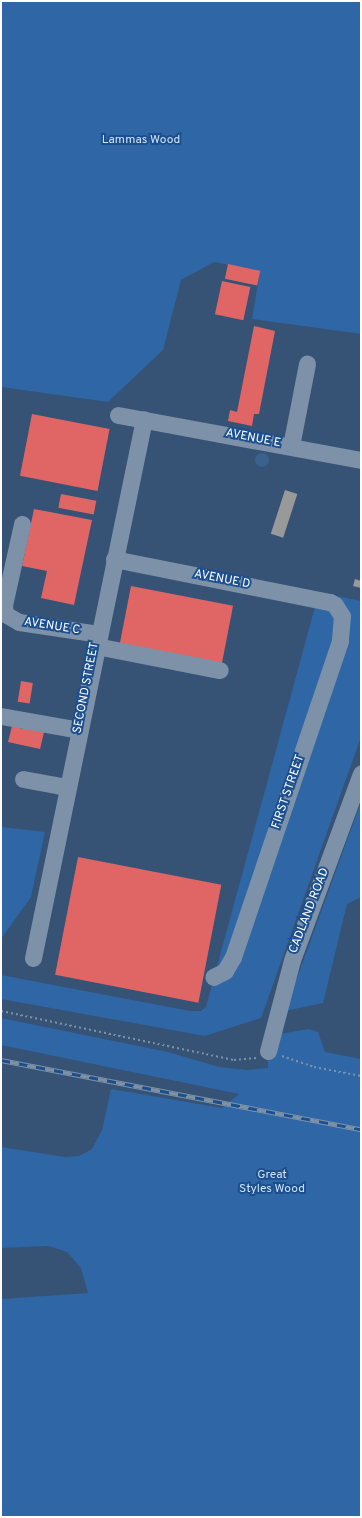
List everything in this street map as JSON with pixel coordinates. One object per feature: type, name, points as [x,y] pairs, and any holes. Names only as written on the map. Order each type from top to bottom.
[{"type":"street","points":[[291,446],[307,364]]},
{"type":"street","name":"AVENUE E","points":[[118,415],[361,460]]},
{"type":"street","name":"SECOND STREET","points":[[33,958],[97,640],[144,419]]},
{"type":"street","name":"AVENUE C","points":[[22,524],[4,605],[5,614],[19,622],[220,670]]},
{"type":"street","name":"AVENUE D","points":[[114,559],[330,602]]},
{"type":"street","name":"FIRST STREET","points":[[213,977],[225,971],[233,957],[340,641],[342,616],[335,605],[330,602]]},
{"type":"street","points":[[1,716],[79,730]]},
{"type":"street","name":"CADLAND ROAD","points":[[268,1051],[292,960],[361,773]]},
{"type":"street","points":[[23,779],[68,787]]},
{"type":"path","points":[[1,1011],[234,1060],[252,1060],[268,1051],[314,1067],[361,1076]]},
{"type":"green space","name":"Lammas Wood","points":[[1,1],[361,1],[361,334],[252,319],[260,271],[214,262],[181,280],[163,350],[108,402],[1,387]]},
{"type":"green space","points":[[319,592],[361,601],[361,737],[261,1018],[205,1036],[1,999],[1,975],[190,1011],[201,1011],[206,1007]]},
{"type":"green space","points":[[361,802],[361,897],[347,904],[323,1003],[285,1011]]},
{"type":"green space","points":[[1,827],[45,832],[31,897],[1,939]]},
{"type":"green space","name":"Great Styles Wood","points":[[1,1018],[168,1052],[219,1067],[247,1070],[268,1068],[267,1036],[309,1029],[318,1032],[325,1052],[361,1059],[361,1517],[1,1517],[1,1299],[88,1293],[81,1268],[67,1252],[49,1246],[1,1248],[1,1147],[65,1157],[79,1156],[92,1149],[102,1130],[111,1089],[222,1108],[239,1094],[1,1045]]},
{"type":"shaded area","points":[[259,453],[265,453],[269,457],[269,463],[265,467],[259,467],[255,463],[255,457]]},
{"type":"building: Shops","points":[[228,264],[260,271],[257,286],[225,279]]},
{"type":"building: Shops","points":[[222,281],[250,287],[243,320],[215,314]]},
{"type":"building: Shops","points":[[254,326],[275,331],[259,414],[254,414],[252,426],[228,421],[230,410],[237,412]]},
{"type":"building: Shops","points":[[32,414],[110,429],[98,491],[20,476]]},
{"type":"building: Shops","points":[[61,494],[96,501],[94,515],[58,508]]},
{"type":"building: Shops","points":[[34,509],[92,520],[74,605],[41,598],[47,571],[22,566]]},
{"type":"building: Shops","points":[[131,586],[233,606],[222,664],[120,644]]},
{"type":"building: Shops","points":[[21,681],[33,683],[30,704],[18,702]]},
{"type":"building: Shops","points":[[25,723],[45,728],[40,749],[8,742],[12,726],[23,729]]},
{"type":"building: Shops","points":[[78,857],[221,885],[198,1003],[55,975]]},
{"type":"building: Industry","points":[[285,490],[297,494],[283,538],[271,534]]},
{"type":"building: Industry","points":[[355,579],[361,581],[361,588],[353,586]]},
{"type":"railway","points":[[1,1060],[361,1129]]}]
